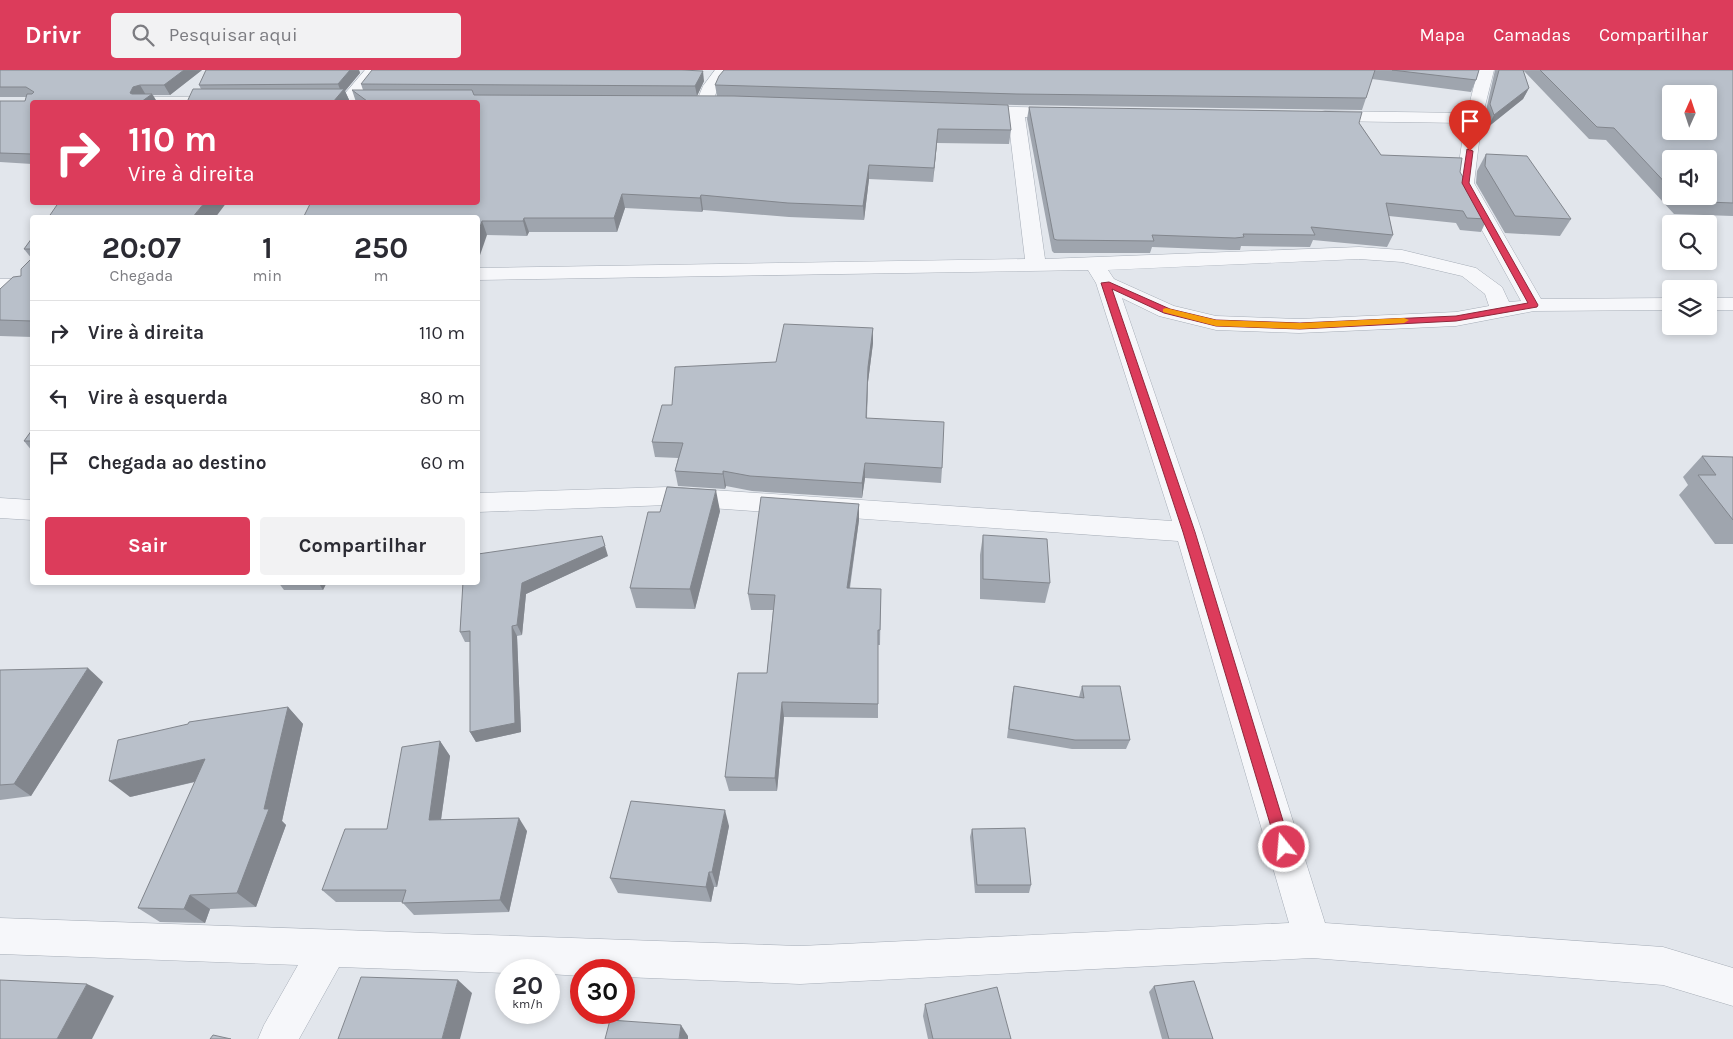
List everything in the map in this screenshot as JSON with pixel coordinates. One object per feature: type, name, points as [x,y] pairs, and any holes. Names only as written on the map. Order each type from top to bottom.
[{"type":"street","points":[[348,100],[373,70]]},
{"type":"street","points":[[684,103],[712,103],[711,86],[723,70]]},
{"type":"street","points":[[1486,70],[1474,118],[1466,183],[1534,305]]},
{"type":"street","points":[[958,110],[1075,113]]},
{"type":"street","points":[[1016,112],[1036,265]]},
{"type":"street","points":[[1304,116],[1474,118]]},
{"type":"street","points":[[480,274],[1036,265],[1100,274],[1360,253],[1402,256],[1469,272],[1495,291],[1501,310]]},
{"type":"street","points":[[1100,274],[1167,311],[1216,323],[1300,326],[1456,319],[1534,305],[1662,304]]},
{"type":"street","points":[[1100,274],[1189,532],[1312,940]]},
{"type":"street","points":[[0,285],[30,284]]},
{"type":"street","points":[[1717,304],[1733,304]]},
{"type":"street","points":[[480,503],[668,496],[1189,532]]},
{"type":"street","points":[[0,508],[30,510]]},
{"type":"street","points":[[0,936],[800,965],[1312,940],[1663,966],[1733,987]]},
{"type":"street","points":[[278,1039],[330,948]]},
{"type":"building","points":[[0,70],[184,70],[164,85],[140,85],[133,87],[130,93],[132,94],[152,94],[144,100],[30,100],[30,154],[0,153],[0,101],[25,101],[27,94],[34,92],[26,87],[0,87]]},
{"type":"building","points":[[206,70],[350,70],[338,84],[199,85]]},
{"type":"building","points":[[372,70],[703,71],[695,86],[361,84]]},
{"type":"building","points":[[724,70],[1375,70],[1366,98],[1017,94],[715,85]]},
{"type":"building","points":[[1392,70],[1479,70],[1476,80]]},
{"type":"building","points":[[1499,70],[1523,70],[1529,88],[1494,115],[1490,104]]},
{"type":"building","points":[[1540,70],[1733,70],[1733,203],[1717,202],[1717,150],[1662,150],[1662,179],[1614,128],[1597,127]]},
{"type":"building","points":[[193,89],[344,89],[335,100],[188,100]]},
{"type":"building","points":[[352,90],[472,90],[474,95],[734,96],[1008,105],[1011,130],[938,129],[934,168],[869,165],[863,206],[788,203],[701,195],[700,198],[622,194],[614,218],[524,218],[523,221],[482,221],[480,227],[480,215],[304,215],[310,205],[480,205],[480,100],[366,100]]},
{"type":"building","points":[[1029,107],[1362,112],[1359,123],[1381,155],[1462,158],[1460,172],[1487,219],[1467,218],[1463,211],[1386,203],[1393,235],[1311,227],[1315,235],[1243,234],[1244,237],[1235,238],[1152,235],[1154,241],[1057,240],[1054,239]]},
{"type":"building","points":[[1486,154],[1527,156],[1571,219],[1515,216],[1485,166]]},
{"type":"building","points":[[57,205],[203,205],[194,215],[50,215]]},
{"type":"building","points":[[30,241],[30,249],[24,249]]},
{"type":"building","points":[[30,260],[30,321],[0,320],[0,289],[13,277],[21,276],[21,269]]},
{"type":"building","points":[[784,324],[873,328],[868,367],[866,418],[944,422],[942,468],[865,463],[862,483],[750,476],[723,471],[723,474],[675,471],[683,443],[652,442],[662,405],[672,405],[675,367],[776,362]]},
{"type":"building","points":[[30,433],[30,441],[24,441]]},
{"type":"building","points":[[1702,456],[1733,457],[1733,520],[1698,475],[1716,475]]},
{"type":"building","points":[[667,487],[716,490],[690,589],[630,588],[648,512],[660,512]]},
{"type":"building","points":[[761,497],[859,504],[847,588],[881,589],[880,630],[878,630],[878,704],[782,702],[775,778],[725,777],[738,673],[767,673],[775,595],[748,594]]},
{"type":"building","points":[[983,535],[1047,539],[1050,583],[983,579]]},
{"type":"building","points":[[602,536],[605,546],[522,583],[517,625],[512,626],[515,723],[470,732],[470,631],[460,632],[463,585],[480,585],[480,554]]},
{"type":"building","points":[[88,668],[14,784],[0,785],[0,670]]},
{"type":"building","points":[[1014,686],[1084,698],[1082,686],[1120,686],[1130,740],[1075,740],[1009,729]]},
{"type":"building","points":[[288,707],[264,809],[269,809],[237,893],[190,895],[184,909],[138,908],[205,759],[109,781],[118,740],[188,724],[189,722]]},
{"type":"building","points":[[440,741],[429,820],[519,818],[500,900],[402,903],[406,890],[322,890],[345,829],[387,829],[402,747]]},
{"type":"building","points":[[631,801],[725,810],[712,872],[709,872],[706,887],[610,878]]},
{"type":"building","points":[[1025,828],[1031,885],[977,885],[972,829]]},
{"type":"building","points":[[361,977],[458,980],[442,1039],[338,1039]]},
{"type":"building","points":[[0,980],[87,984],[57,1039],[0,1039]]},
{"type":"building","points":[[1194,981],[1213,1039],[1169,1039],[1154,986]]},
{"type":"building","points":[[997,987],[1011,1039],[933,1039],[925,1004]]},
{"type":"building","points":[[635,1022],[681,1025],[679,1039],[605,1039],[609,1024],[635,1024]]},
{"type":"building","points":[[213,1035],[231,1039],[210,1039]]},
{"type":"slow traffic","points":[[1166,310],[1216,323],[1300,326],[1404,320]]},
{"type":"route","points":[[1284,847],[1189,532],[1106,283],[1167,311],[1216,323],[1300,326],[1456,319],[1534,305],[1466,183],[1470,151]]}]
